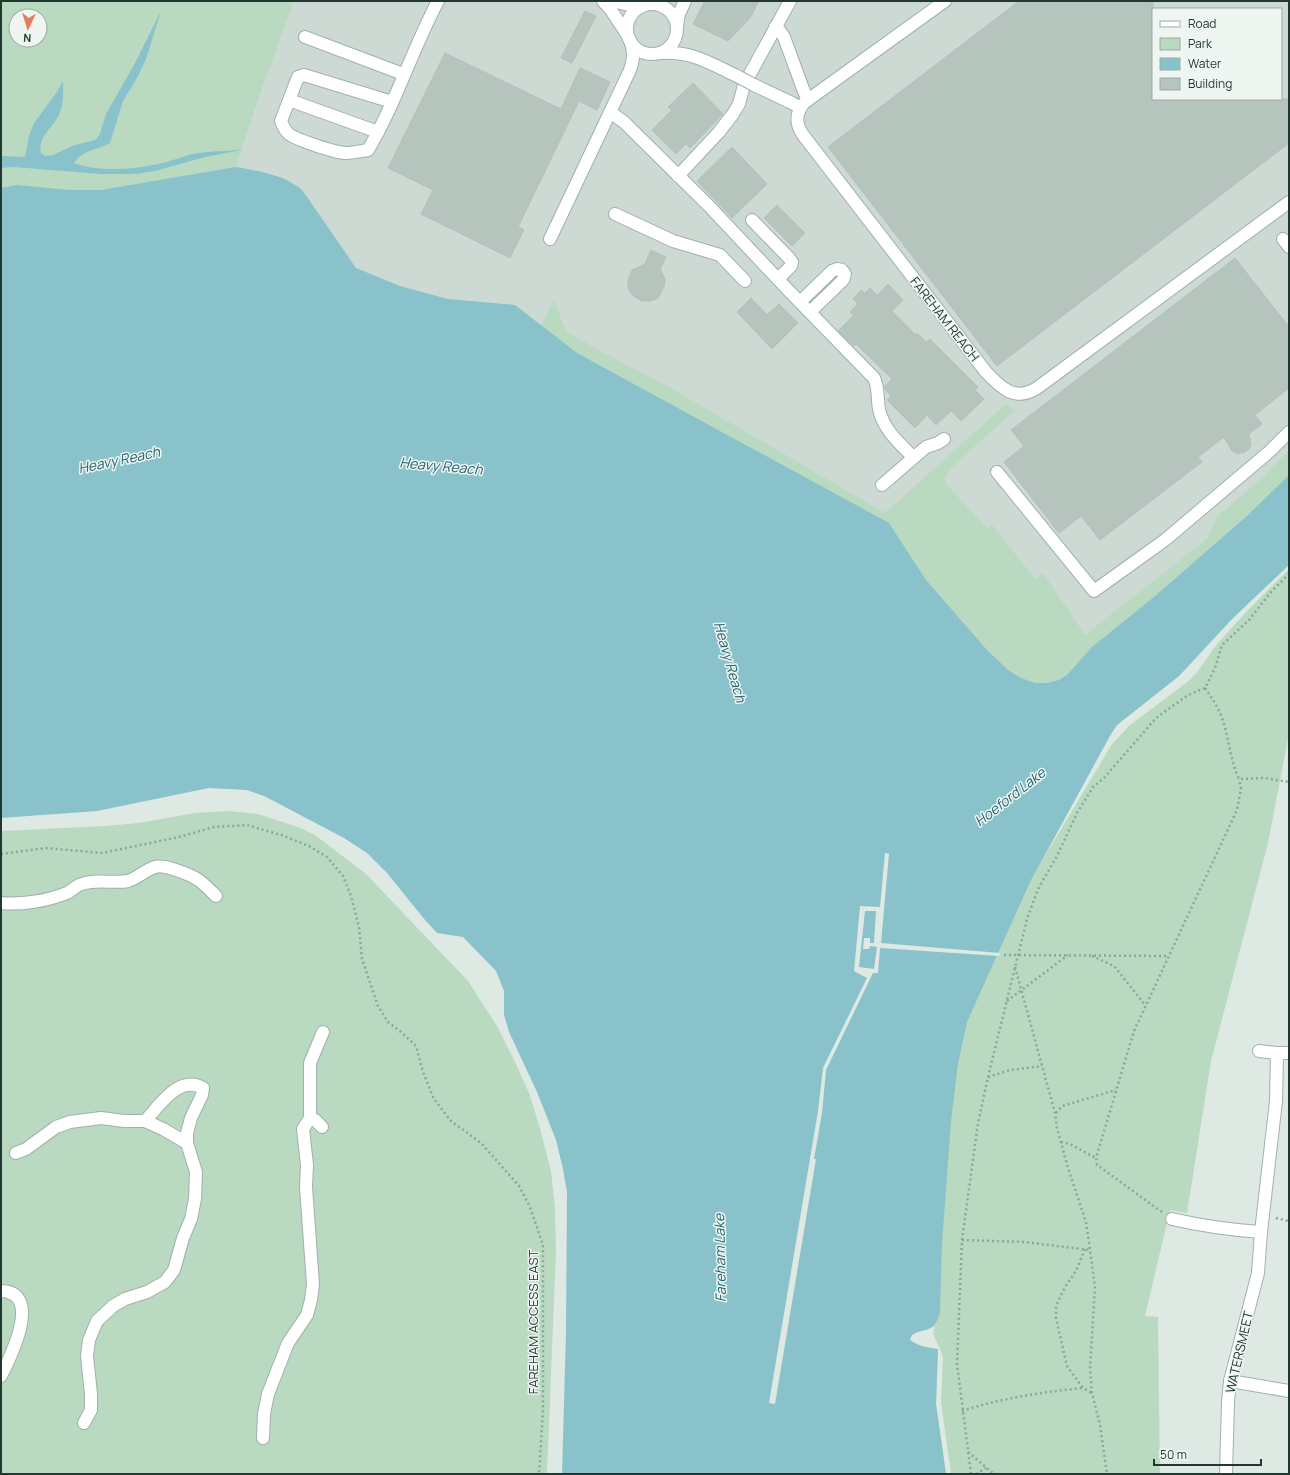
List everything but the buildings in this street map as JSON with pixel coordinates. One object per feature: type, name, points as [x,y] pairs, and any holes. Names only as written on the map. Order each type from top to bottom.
[{"type":"street","points":[[392,102],[304,75],[298,77],[280,121],[284,129],[296,138],[338,152],[346,153],[368,150],[378,132],[392,102],[404,74],[438,1]]},
{"type":"street","points":[[603,1],[639,50],[645,53],[681,53],[700,58],[792,102],[804,104],[945,1]]},
{"type":"street","points":[[612,1],[629,5],[668,1]]},
{"type":"street","points":[[626,78],[640,60],[646,56],[666,50],[673,43],[679,14],[685,1]]},
{"type":"street","points":[[678,176],[719,132],[733,114],[739,104],[744,85],[790,1]]},
{"type":"street","points":[[550,239],[626,78],[632,62],[632,47],[627,26],[630,16],[637,9],[650,4],[660,5],[670,11],[676,19],[677,28],[686,45],[700,58]]},
{"type":"street","points":[[775,27],[784,37],[803,89],[804,104]]},
{"type":"street","points":[[305,37],[404,74]]},
{"type":"street","points":[[289,100],[378,132]]},
{"type":"street","name":"FAREHAM REACH","points":[[804,104],[797,116],[797,121],[803,135],[986,372],[1003,388],[1019,394],[1031,392],[1037,388],[1289,202]]},
{"type":"street","points":[[610,112],[624,122],[678,176],[874,378],[877,386],[879,410],[884,423],[892,435],[913,457]]},
{"type":"street","points":[[615,214],[673,241],[720,255],[745,281]]},
{"type":"street","points":[[752,220],[792,262],[791,266],[778,279]]},
{"type":"street","points":[[800,302],[832,271],[839,268],[844,272],[845,276],[843,280],[810,312]]},
{"type":"street","points":[[997,472],[1094,591],[1165,540],[1270,451],[1289,432]]},
{"type":"street","points":[[882,485],[926,447],[938,443],[944,439]]},
{"type":"street","points":[[1,903],[21,904],[53,898],[69,892],[79,885],[96,881],[121,882],[133,879],[157,866],[174,870],[199,880],[216,896]]},
{"type":"street","points":[[263,1438],[264,1414],[270,1388],[288,1343],[307,1315],[311,1300],[312,1284],[306,1187],[307,1165],[303,1129],[310,1118],[310,1062],[323,1032]]},
{"type":"street","points":[[1259,1051],[1289,1053]]},
{"type":"street","name":"WATERSMEET","points":[[1226,1474],[1230,1380],[1258,1273],[1261,1232],[1276,1101],[1276,1052]]},
{"type":"street","points":[[84,1423],[91,1410],[87,1356],[89,1340],[97,1321],[113,1306],[125,1299],[147,1292],[165,1282],[174,1270],[183,1238],[191,1219],[195,1199],[196,1172],[187,1143],[187,1133],[191,1118],[202,1095],[202,1088],[196,1084],[184,1085],[174,1090],[145,1121]]},
{"type":"street","points":[[16,1153],[26,1149],[56,1127],[70,1122],[101,1118],[124,1121],[145,1121],[163,1129],[187,1143]]},
{"type":"street","points":[[310,1118],[315,1120],[322,1127]]},
{"type":"street","points":[[1172,1219],[1186,1223],[1228,1230],[1261,1232]]},
{"type":"street","points":[[1,1291],[7,1291],[16,1296],[22,1305],[22,1314],[20,1327],[13,1350],[1,1376]]},
{"type":"street","points":[[1230,1380],[1289,1391]]},
{"type":"path","points":[[971,1474],[957,1364],[962,1240],[978,1123],[1014,967],[1027,919],[1038,889],[1057,856],[1077,813],[1093,786],[1104,778],[1156,718],[1188,695],[1205,688],[1215,668],[1222,645],[1249,620],[1270,593],[1289,574]]},
{"type":"path","points":[[1172,1219],[1097,1165],[1096,1158],[1134,1031],[1237,810],[1241,789],[1239,779],[1234,768],[1222,719],[1215,702],[1205,688]]},
{"type":"path","points":[[1239,779],[1264,778],[1289,782]]},
{"type":"path","name":"FAREHAM ACCESS EAST","points":[[1,854],[46,848],[102,853],[179,837],[214,827],[247,825],[284,836],[308,846],[327,857],[343,876],[351,896],[359,927],[362,959],[378,1006],[388,1022],[416,1046],[423,1072],[434,1099],[451,1121],[481,1143],[519,1186],[530,1207],[543,1244],[543,1410],[539,1474]]},
{"type":"path","points":[[1004,955],[1169,956]]},
{"type":"path","points":[[1006,1002],[1068,955]]},
{"type":"path","points":[[1090,955],[1114,966],[1146,1006]]},
{"type":"path","points":[[1014,967],[1056,1113],[1056,1128],[1086,1222],[1095,1287],[1090,1369],[1092,1393],[1100,1425],[1107,1474]]},
{"type":"path","points":[[988,1077],[1010,1070],[1042,1066]]},
{"type":"path","points":[[1056,1113],[1062,1106],[1116,1090]]},
{"type":"path","points":[[1061,1142],[1070,1144],[1096,1158]]},
{"type":"path","points":[[962,1240],[1024,1242],[1090,1250]]},
{"type":"path","points":[[1085,1249],[1076,1271],[1065,1287],[1056,1306],[1056,1318],[1067,1366],[1084,1388],[1092,1393]]},
{"type":"path","points":[[962,1411],[986,1403],[1042,1392],[1084,1388]]},
{"type":"path","points":[[968,1452],[994,1474]]},
{"type":"path","points":[[976,1474],[986,1468]]},
{"type":"shaded area","points":[[294,1],[1289,1],[1289,475],[1092,647],[577,353],[515,305],[448,299],[400,286],[356,268],[303,191],[295,184],[271,174],[236,167],[285,22]]},
{"type":"green space","points":[[1,1],[294,1],[236,167],[272,174],[288,181],[303,191],[356,268],[400,286],[448,299],[515,305],[541,325],[554,300],[565,329],[569,333],[667,386],[885,513],[1006,404],[1014,411],[953,466],[946,477],[946,484],[987,528],[992,525],[1035,579],[1043,573],[1085,635],[1207,539],[1218,516],[1262,478],[1289,450],[1289,565],[1232,619],[1179,676],[1117,725],[1042,861],[1112,744],[1130,725],[1196,674],[1217,644],[1289,569],[1289,734],[1268,843],[1211,1061],[1187,1213],[1170,1210],[1145,1316],[1158,1317],[1160,1474],[951,1474],[941,1402],[943,1358],[933,1334],[935,1326],[917,1332],[911,1337],[910,1340],[916,1344],[938,1349],[936,1404],[946,1474],[800,1242],[1,387]]},
{"type":"green space","points":[[228,811],[258,814],[301,828],[315,835],[366,874],[468,981],[497,1026],[516,1064],[529,1093],[539,1125],[551,1171],[555,1208],[556,1251],[547,1474],[1,1474],[1,831],[105,826],[139,823],[195,813]]},
{"type":"water","points":[[161,11],[146,59],[137,78],[123,101],[110,143],[81,155],[74,163],[101,169],[130,168],[159,164],[199,153],[242,150],[205,157],[155,171],[136,174],[100,174],[14,167],[1,168],[1,156],[25,157],[29,136],[34,123],[57,92],[63,81],[62,105],[58,117],[44,137],[40,147],[41,153],[45,156],[53,155],[72,146],[95,140],[100,134],[106,114],[134,65]]},
{"type":"water","points":[[236,167],[258,171],[288,180],[303,191],[356,268],[400,286],[448,299],[515,305],[577,353],[889,523],[926,580],[987,650],[1008,670],[1021,678],[1035,683],[1047,683],[1059,680],[1067,675],[1092,647],[1154,597],[1248,515],[1289,475],[1289,565],[1232,619],[1179,676],[1117,725],[1031,880],[967,1022],[958,1064],[951,1121],[942,1244],[940,1312],[934,1326],[915,1333],[910,1340],[916,1344],[938,1349],[936,1404],[946,1474],[562,1474],[566,1332],[567,1192],[556,1140],[537,1092],[509,1032],[504,1015],[504,991],[496,971],[463,937],[437,933],[387,873],[367,853],[344,838],[266,797],[247,790],[209,788],[97,811],[1,818],[1,188],[17,185],[69,190],[101,190]]},
{"type":"pier","points":[[885,853],[889,854],[881,943],[1000,953],[999,956],[880,948],[878,973],[873,973],[826,1070],[822,1113],[814,1159],[816,1159],[775,1404],[769,1403],[818,1111],[823,1068],[867,978],[854,971],[860,906],[880,907]],"holes":[[[865,911],[876,911],[874,943],[870,943],[870,938],[864,938],[863,949],[869,949],[870,946],[877,947],[874,969],[859,967]]]},
{"type":"water label","name":"Heavy Reach","points":[[119,460]]},
{"type":"water label","name":"Heavy Reach","points":[[441,466]]},
{"type":"water label","name":"Heavy Reach","points":[[730,662]]},
{"type":"water label","name":"Hoeford Lake","points":[[1010,797]]},
{"type":"water label","name":"Fareham Lake","points":[[720,1258]]}]
